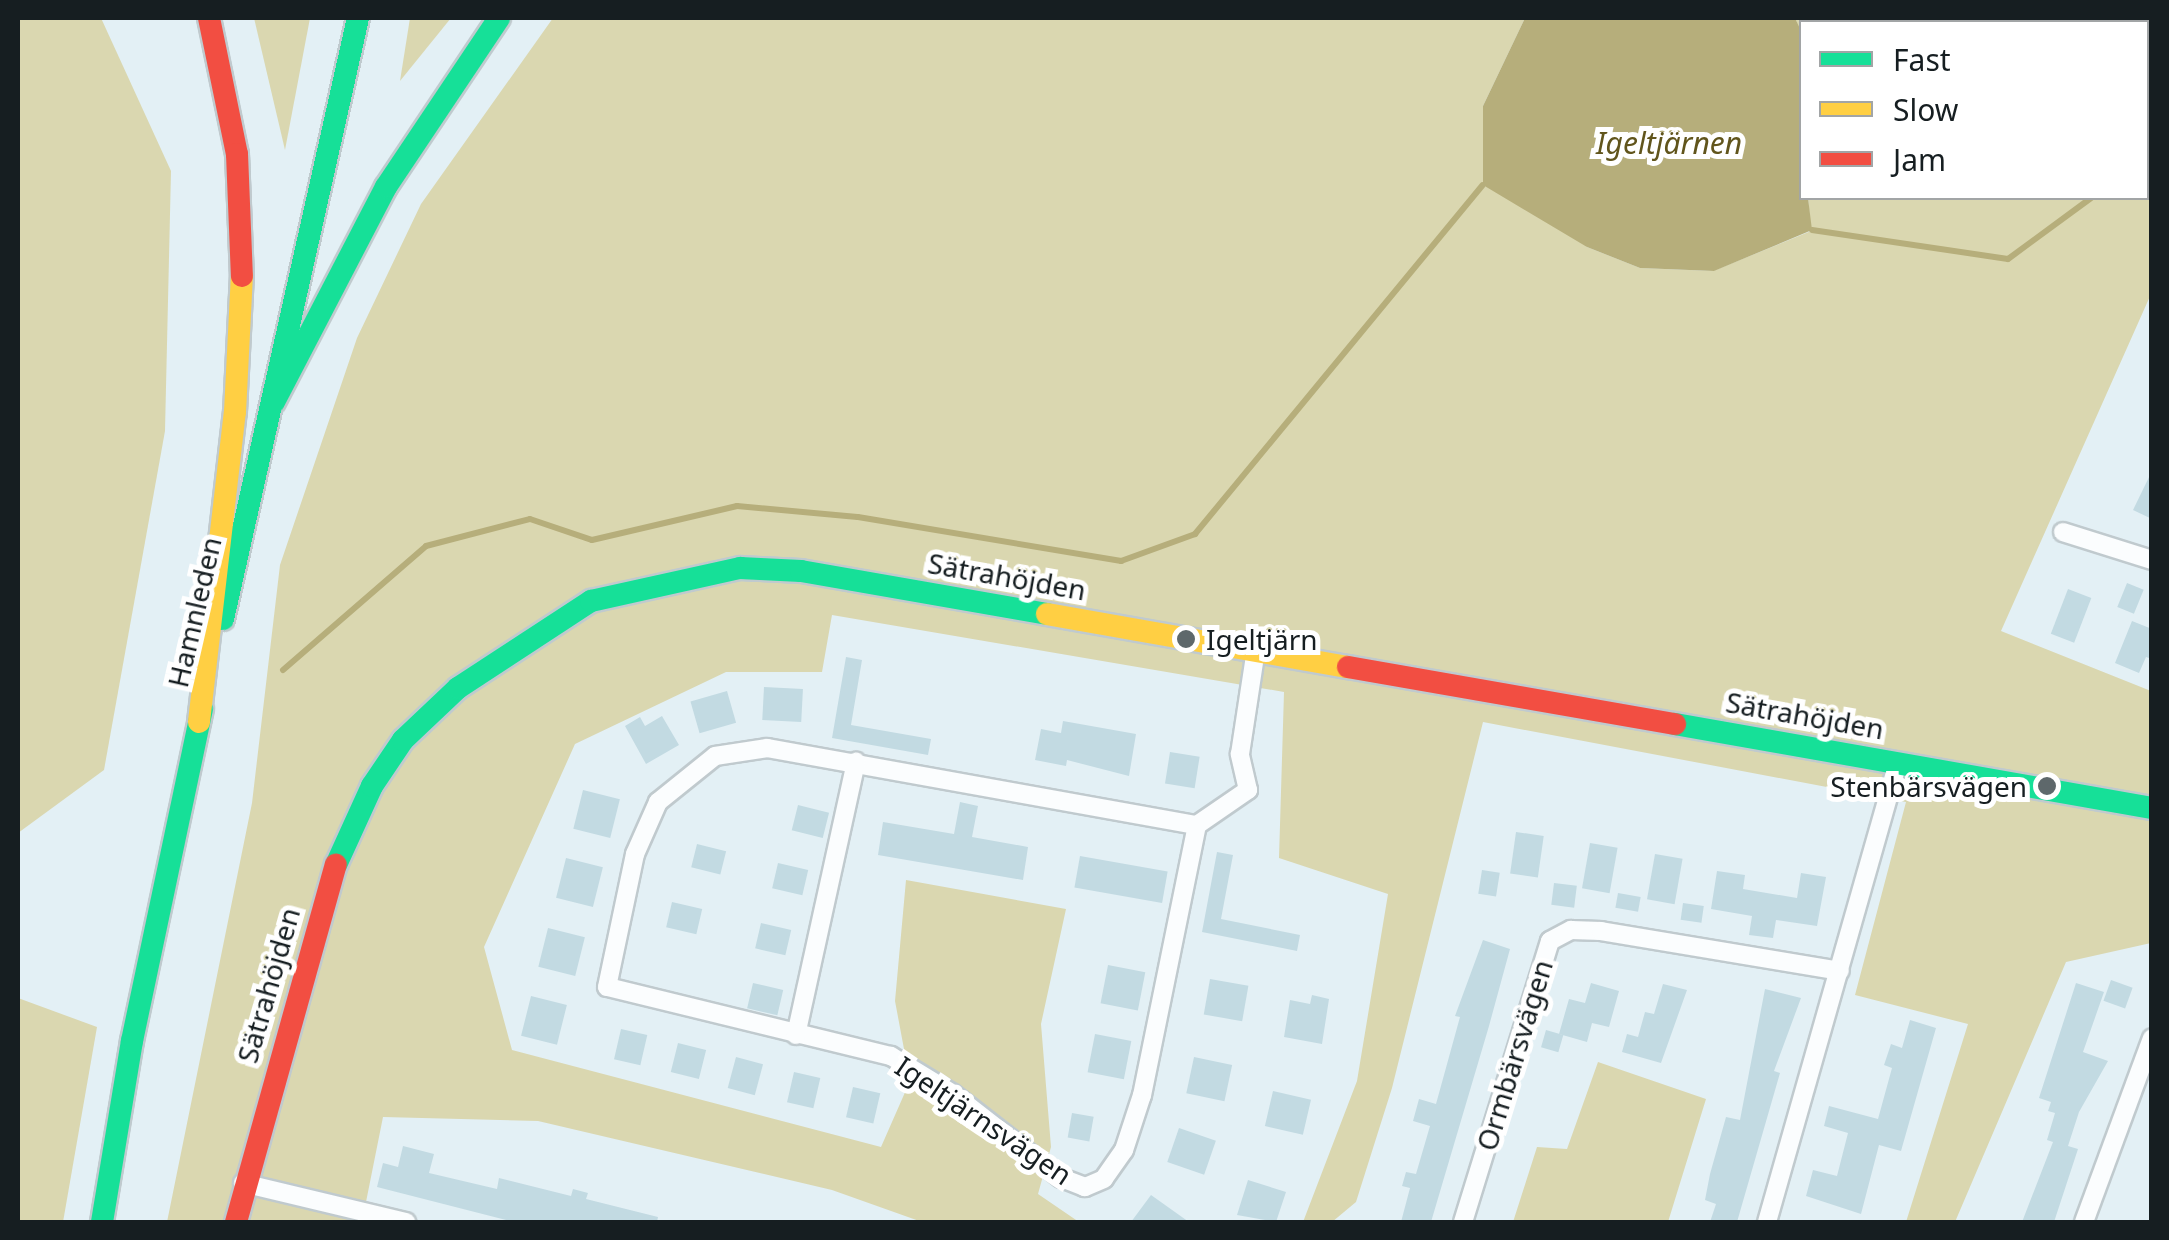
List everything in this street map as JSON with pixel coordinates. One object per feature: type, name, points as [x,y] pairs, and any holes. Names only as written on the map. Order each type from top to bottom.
[{"type":"main road","points":[[198,722],[236,412],[244,241],[237,154],[209,18]]},
{"type":"main road","name":"Hamnleden","points":[[102,1222],[132,1041],[198,722],[274,402],[358,18]]},
{"type":"main road","points":[[274,402],[386,187],[499,18]]},
{"type":"main road","name":"Sätrahöjden","points":[[236,1222],[243,1183],[332,874],[372,786],[403,740],[458,688],[590,601],[740,568],[802,571],[2152,808]]},
{"type":"street","points":[[2063,532],[2152,560]]},
{"type":"street","points":[[1196,825],[1248,790],[1240,754],[1256,650]]},
{"type":"street","name":"Igeltjärnsvägen","points":[[767,748],[856,761],[1196,825],[1142,1095],[1124,1150],[1104,1179],[1085,1187],[1060,1178],[952,1094],[891,1056],[606,987],[631,873],[658,802],[715,756],[767,748]]},
{"type":"street","points":[[796,1035],[856,761]]},
{"type":"street","points":[[1767,1222],[1898,762]]},
{"type":"street","name":"Ormbärsvägen","points":[[1463,1222],[1550,941],[1571,930],[1602,930],[1840,971]]},
{"type":"street","points":[[2084,1222],[2152,1038]]},
{"type":"street","points":[[243,1183],[406,1222]]},
{"type":"shaded area","points":[[18,18],[101,18],[171,171],[165,431],[104,770],[18,833]]},
{"type":"shaded area","points":[[254,18],[310,18],[285,150]]},
{"type":"shaded area","points":[[410,18],[451,18],[400,81]]},
{"type":"shaded area","points":[[553,18],[1525,18],[1483,106],[1587,247],[1640,268],[1713,271],[1811,231],[1808,200],[2149,200],[2149,20],[1799,20],[1799,28],[1795,18],[2151,18],[2151,294],[2001,631],[2151,691],[2151,943],[2066,962],[1955,1222],[1906,1222],[1968,1024],[1855,995],[1906,802],[1483,722],[1392,1088],[1356,1202],[1332,1222],[1303,1222],[1357,1081],[1388,894],[1279,858],[1284,692],[832,615],[822,672],[726,672],[575,744],[484,947],[512,1050],[881,1147],[910,1081],[895,1001],[906,880],[1066,909],[1041,1024],[1051,1147],[1038,1194],[1079,1222],[922,1222],[832,1190],[538,1121],[383,1117],[362,1222],[167,1222],[252,803],[280,565],[357,338],[421,204]]},
{"type":"shaded area","points":[[18,998],[97,1027],[63,1222],[18,1222]]},
{"type":"shaded area","points":[[1598,1062],[1706,1099],[1668,1222],[1513,1222],[1537,1147],[1567,1149]]},
{"type":"water","name":"Igeltjärnen","points":[[1525,18],[1795,18],[1799,27],[1799,200],[1808,200],[1812,230],[1714,271],[1640,268],[1587,247],[1483,185],[1483,106]]},
{"type":"building","points":[[2152,471],[2152,519],[2133,510]]},
{"type":"building","points":[[2127,583],[2144,590],[2134,614],[2117,607]]},
{"type":"building","points":[[2068,589],[2091,598],[2074,643],[2051,634]]},
{"type":"building","points":[[2132,621],[2152,629],[2152,659],[2146,657],[2139,673],[2115,663]]},
{"type":"building","points":[[846,657],[862,660],[851,725],[931,739],[928,755],[832,738]]},
{"type":"building","points":[[764,687],[803,689],[801,722],[762,720]]},
{"type":"building","points":[[727,691],[736,723],[700,733],[690,701]]},
{"type":"building","points":[[662,716],[679,745],[646,764],[625,726],[640,717],[645,726]]},
{"type":"building","points":[[1063,721],[1136,734],[1129,776],[1067,760],[1066,766],[1035,760],[1041,729],[1061,733]]},
{"type":"building","points":[[1170,752],[1200,757],[1195,788],[1165,784]]},
{"type":"building","points":[[583,790],[620,799],[610,838],[573,829]]},
{"type":"building","points":[[960,802],[978,806],[972,837],[1028,847],[1023,880],[878,855],[883,822],[954,834]]},
{"type":"building","points":[[798,805],[829,813],[823,838],[792,830]]},
{"type":"building","points":[[1516,832],[1544,836],[1538,877],[1510,874]]},
{"type":"building","points":[[1590,843],[1618,848],[1610,893],[1582,888]]},
{"type":"building","points":[[697,844],[726,851],[720,875],[691,867]]},
{"type":"building","points":[[1217,852],[1233,855],[1221,919],[1300,935],[1297,951],[1202,932]]},
{"type":"building","points":[[1655,854],[1683,859],[1675,904],[1647,899]]},
{"type":"building","points":[[1080,856],[1168,871],[1162,903],[1074,888]]},
{"type":"building","points":[[566,858],[603,867],[593,907],[556,898]]},
{"type":"building","points":[[778,863],[808,870],[802,895],[772,888]]},
{"type":"building","points":[[1482,870],[1500,873],[1496,897],[1478,894]]},
{"type":"building","points":[[1717,871],[1745,875],[1743,889],[1797,898],[1801,873],[1826,877],[1817,926],[1776,920],[1773,938],[1749,935],[1752,916],[1711,909]]},
{"type":"building","points":[[1554,883],[1577,886],[1574,908],[1551,905]]},
{"type":"building","points":[[1618,893],[1641,897],[1638,912],[1615,908]]},
{"type":"building","points":[[672,902],[702,909],[696,934],[666,927]]},
{"type":"building","points":[[1683,903],[1704,906],[1701,923],[1681,920]]},
{"type":"building","points":[[761,923],[791,930],[785,955],[755,948]]},
{"type":"building","points":[[548,928],[585,937],[575,976],[538,967]]},
{"type":"building","points":[[1483,940],[1510,949],[1489,1026],[1431,1222],[1401,1222],[1410,1188],[1402,1186],[1406,1172],[1416,1174],[1430,1126],[1413,1121],[1419,1099],[1436,1104],[1460,1017],[1455,1016]]},
{"type":"building","points":[[1108,965],[1145,972],[1138,1011],[1101,1003]]},
{"type":"building","points":[[1210,979],[1248,986],[1242,1021],[1204,1014]]},
{"type":"building","points":[[2111,980],[2133,988],[2125,1009],[2103,1001]]},
{"type":"building","points":[[753,983],[783,990],[777,1015],[747,1008]]},
{"type":"building","points":[[1591,983],[1619,991],[1609,1027],[1592,1023],[1587,1042],[1559,1034],[1569,999],[1585,1003]]},
{"type":"building","points":[[2076,983],[2104,992],[2083,1052],[2108,1061],[2079,1112],[2068,1146],[2078,1149],[2054,1222],[2022,1222],[2053,1142],[2047,1140],[2055,1113],[2048,1111],[2051,1102],[2039,1098]]},
{"type":"building","points":[[1663,984],[1687,990],[1661,1063],[1622,1052],[1627,1034],[1638,1037],[1645,1012],[1654,1014]]},
{"type":"building","points":[[1765,989],[1801,998],[1774,1071],[1780,1073],[1737,1222],[1710,1222],[1716,1204],[1705,1200],[1710,1174],[1726,1117],[1740,1120]]},
{"type":"building","points":[[1312,995],[1329,999],[1322,1044],[1284,1037],[1290,1000],[1310,1004]]},
{"type":"building","points":[[531,996],[567,1005],[557,1045],[521,1036]]},
{"type":"building","points":[[1910,1020],[1936,1028],[1901,1151],[1879,1145],[1861,1214],[1806,1196],[1813,1170],[1837,1176],[1848,1133],[1824,1126],[1829,1106],[1878,1119],[1892,1068],[1884,1065],[1891,1044],[1902,1048]]},
{"type":"building","points":[[621,1029],[647,1035],[640,1065],[614,1059]]},
{"type":"building","points":[[1546,1030],[1563,1035],[1558,1052],[1541,1047]]},
{"type":"building","points":[[1095,1034],[1131,1041],[1124,1079],[1088,1072]]},
{"type":"building","points":[[678,1043],[706,1050],[699,1079],[671,1072]]},
{"type":"building","points":[[736,1057],[763,1064],[755,1095],[728,1088]]},
{"type":"building","points":[[1194,1057],[1232,1065],[1224,1101],[1186,1093]]},
{"type":"building","points":[[794,1072],[820,1078],[813,1108],[787,1102]]},
{"type":"building","points":[[853,1087],[880,1093],[873,1124],[846,1117]]},
{"type":"building","points":[[1273,1091],[1311,1100],[1303,1135],[1265,1126]]},
{"type":"building","points":[[1072,1113],[1094,1117],[1089,1141],[1068,1138]]},
{"type":"building","points":[[1179,1128],[1216,1141],[1204,1175],[1167,1162]]},
{"type":"building","points":[[403,1146],[434,1154],[429,1173],[497,1189],[499,1178],[571,1196],[573,1189],[588,1193],[586,1199],[658,1217],[657,1222],[514,1222],[377,1187],[383,1163],[398,1167]]},
{"type":"building","points":[[1248,1180],[1286,1192],[1276,1222],[1237,1215]]},
{"type":"building","points":[[1151,1195],[1189,1222],[1131,1222]]},
{"type":"waterway","points":[[283,670],[426,546],[530,519],[592,540],[737,506],[858,517],[1121,561],[1195,534],[1483,185]]},
{"type":"waterway","points":[[1812,230],[2008,259],[2088,200]]},
{"type":"traffic: fast","points":[[223,619],[358,18]]},
{"type":"traffic: fast","points":[[274,402],[386,187],[499,18]]},
{"type":"traffic: fast","points":[[336,865],[372,786],[403,740],[458,688],[591,601],[740,568],[801,571],[1047,614]]},
{"type":"traffic: fast","points":[[102,1222],[132,1041],[202,709]]},
{"type":"traffic: fast","points":[[1675,724],[2152,808]]},
{"type":"traffic: slow","points":[[199,722],[235,412],[242,276]]},
{"type":"traffic: slow","points":[[1047,614],[1348,667]]},
{"type":"traffic: jam","points":[[209,18],[237,154],[242,276]]},
{"type":"traffic: jam","points":[[1348,667],[1675,724]]},
{"type":"traffic: jam","points":[[236,1222],[336,865]]},
{"type":"place","name":"Igeltjärn","points":[[1186,639]]},
{"type":"place","name":"Stenbärsvägen","points":[[2047,786]]}]
